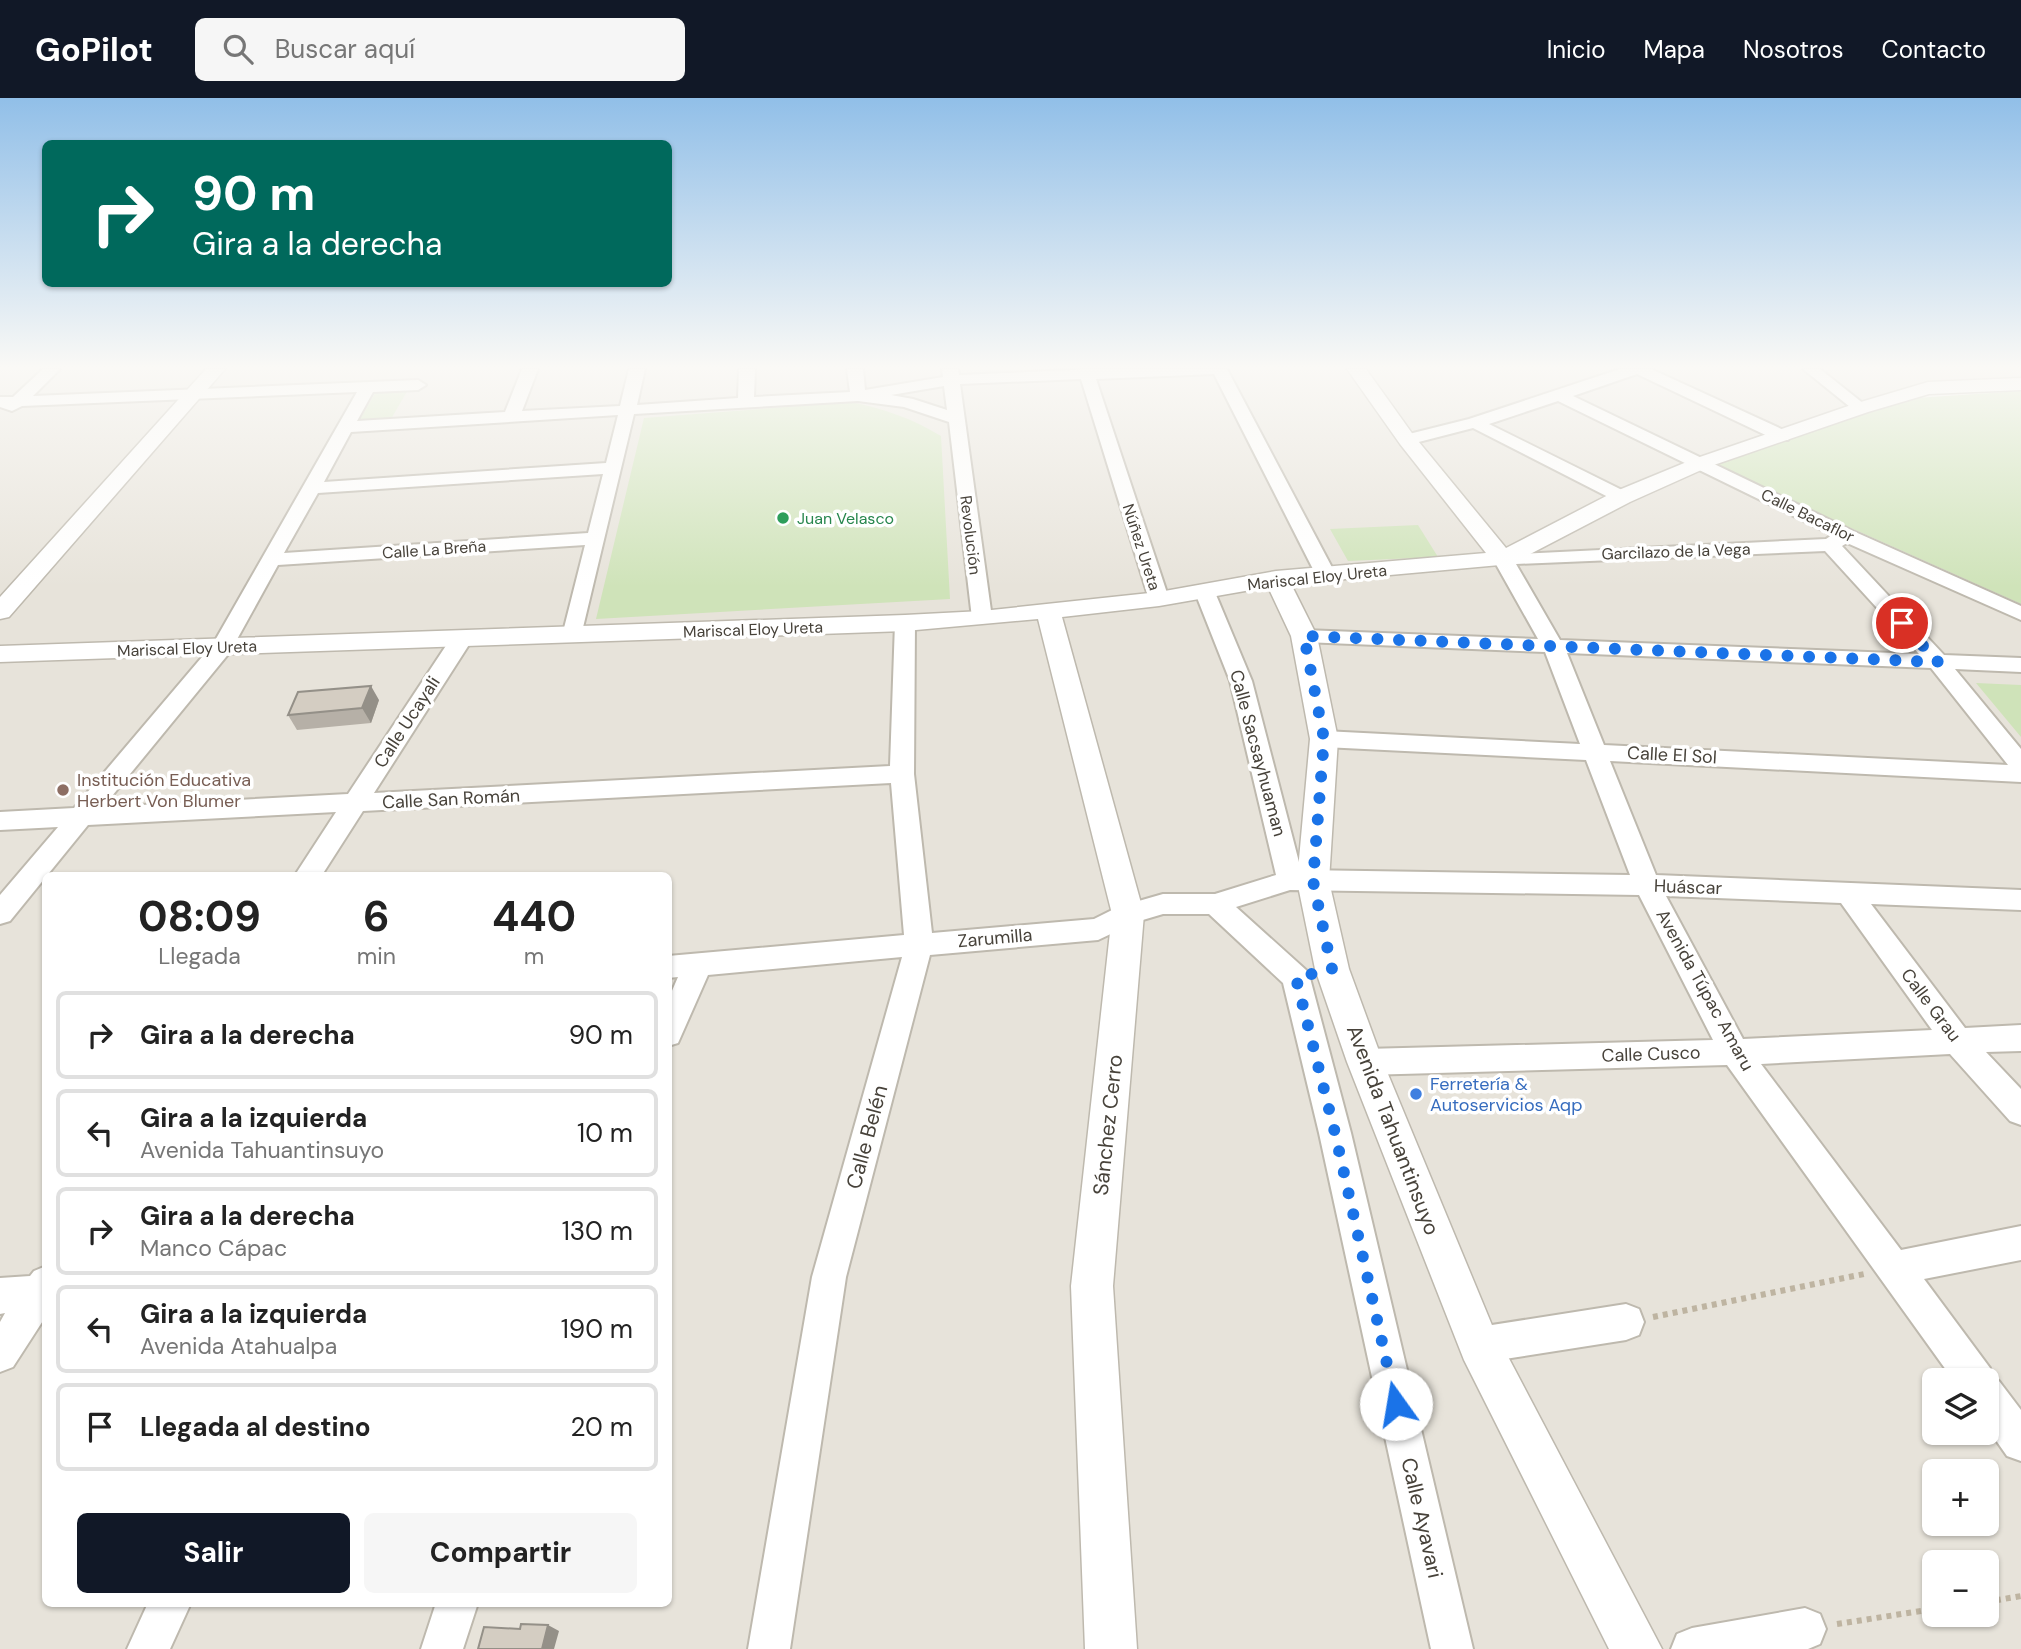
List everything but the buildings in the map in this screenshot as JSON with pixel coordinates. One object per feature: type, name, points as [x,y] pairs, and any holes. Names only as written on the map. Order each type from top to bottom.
[{"type":"street","points":[[0,612],[152,441]]},
{"type":"street","points":[[0,914],[85,816],[222,647],[338,441]]},
{"type":"street","points":[[573,636],[620,441]]},
{"type":"street","name":"Revolución","points":[[959,441],[982,618]]},
{"type":"street","name":"Núñez Ureta","points":[[1108,441],[1159,599]]},
{"type":"street","points":[[1256,441],[1326,575]]},
{"type":"street","points":[[1408,441],[1503,559],[1622,497],[1702,463],[1766,441]]},
{"type":"street","points":[[1512,441],[1622,497]]},
{"type":"street","name":"Calle Bacaflor","points":[[1657,441],[1702,463],[1838,540],[2021,614]]},
{"type":"street","points":[[312,488],[614,468]]},
{"type":"street","name":"Calle La Breña","points":[[271,560],[597,538]]},
{"type":"street","points":[[1838,540],[2021,765]]},
{"type":"street","name":"Garcilazo de la Vega","points":[[1503,559],[1838,540]]},
{"type":"street","name":"Mariscal Eloy Ureta","points":[[0,654],[905,623],[982,618],[1159,599],[1276,578],[1503,559]]},
{"type":"street","name":"Avenida Túpac Amaru","points":[[1503,559],[1554,648],[1647,885],[1735,1052],[1968,1368]]},
{"type":"street","name":"Avenida Tahuantinsuyo","points":[[1276,578],[1304,636],[1324,739],[1302,880],[1314,974],[1365,1062],[1479,1345],[1636,1649]]},
{"type":"street","name":"Calle Sacsayhuaman","points":[[1204,590],[1241,681],[1302,880]]},
{"type":"street","name":"Sánchez Cerro","points":[[1048,611],[1128,914],[1092,1286],[1111,1649]]},
{"type":"street","name":"Calle Belén","points":[[769,1649],[829,1277],[919,945],[902,774],[905,623]]},
{"type":"street","points":[[1304,636],[2021,665]]},
{"type":"street","name":"Calle Ucayali","points":[[310,872],[461,640]]},
{"type":"street","name":"Calle El Sol","points":[[1324,739],[2021,774]]},
{"type":"street","name":"Calle San Román","points":[[0,821],[902,774]]},
{"type":"street","name":"Huáscar","points":[[1302,880],[1647,885],[2021,900]]},
{"type":"street","name":"Zarumilla","points":[[672,967],[1098,929],[1128,914],[1163,904],[1215,904],[1302,880]]},
{"type":"street","name":"Calle Grau","points":[[1848,893],[1957,1041],[2021,1111]]},
{"type":"street","points":[[1215,904],[1314,974]]},
{"type":"street","points":[[672,1025],[698,965]]},
{"type":"street","name":"Calle Ayavari","points":[[1314,974],[1335,1133],[1452,1649]]},
{"type":"street","name":"Calle Cusco","points":[[1365,1062],[1735,1052],[2021,1038]]},
{"type":"street","points":[[1896,1268],[2021,1242]]},
{"type":"street","points":[[0,1296],[42,1288]]},
{"type":"street","points":[[0,1354],[42,1288]]},
{"type":"street","points":[[1479,1345],[1626,1322]]},
{"type":"street","points":[[1999,1412],[2021,1442]]},
{"type":"street","points":[[148,1649],[168,1607]]},
{"type":"street","points":[[442,1649],[456,1607]]},
{"type":"street","points":[[1692,1649],[1805,1629]]},
{"type":"path","points":[[1626,1322],[1896,1268]]},
{"type":"path","points":[[1999,1600],[2021,1596]]},
{"type":"path","points":[[1805,1629],[1922,1611]]},
{"type":"shaded area","points":[[0,441],[1762,441],[1700,464],[2021,608],[2021,1649],[0,1649]]},
{"type":"green space","name":"Juan Velasco","points":[[638,441],[941,441],[950,599],[596,619]]},
{"type":"green space","points":[[1781,441],[2021,441],[2021,604],[1712,466]]},
{"type":"green space","points":[[1418,525],[1438,557],[1348,561],[1330,529]]},
{"type":"green space","points":[[1976,683],[2021,685],[2021,737]]},
{"type":"place","name":"Juan Velasco","points":[[783,518]]},
{"type":"place","name":"Institución Educativa Herbert Von Blumer","points":[[63,790]]},
{"type":"place","name":"Ferretería & Autoservicios Aqp","points":[[1416,1094]]},
{"type":"route","points":[[1396,1404],[1335,1133],[1296,978],[1332,969],[1313,881],[1324,739],[1304,636],[1938,662],[1902,623]]}]
